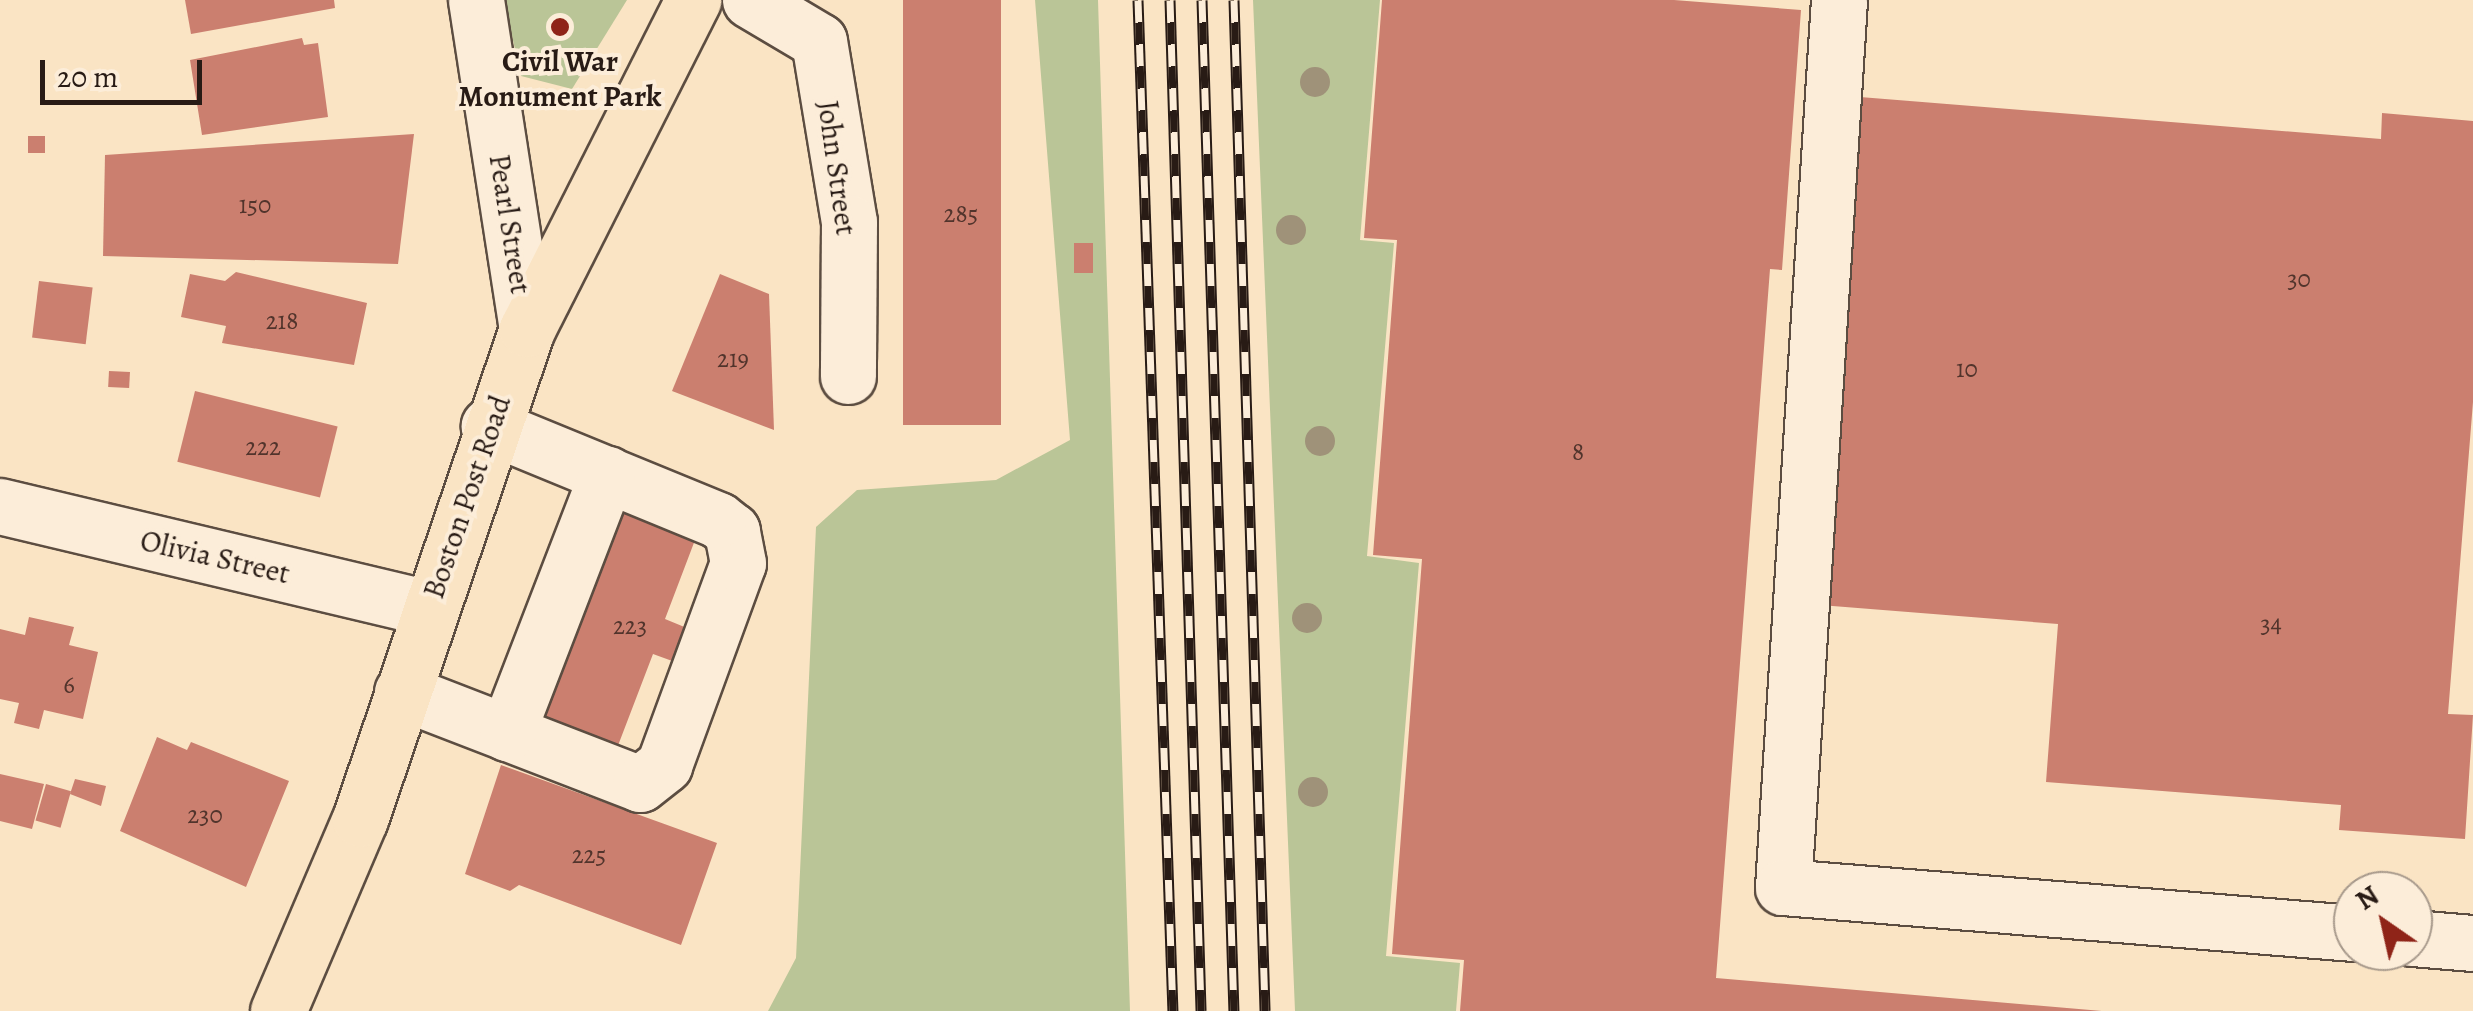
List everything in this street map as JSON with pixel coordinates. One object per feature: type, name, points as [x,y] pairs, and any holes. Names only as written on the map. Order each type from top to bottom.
[{"type":"main road","name":"Boston Post Road","points":[[278,1011],[326,912],[488,426],[526,330],[693,0]]},
{"type":"street","name":"Pearl Street","points":[[476,0],[526,330]]},
{"type":"street","name":"John Street","points":[[750,0],[819,41],[848,222],[848,376]]},
{"type":"street","points":[[1838,0],[1783,887],[2333,931]]},
{"type":"street","points":[[402,692],[640,784],[664,765],[738,547],[718,520],[488,426]]},
{"type":"street","points":[[506,733],[607,474]]},
{"type":"street","name":"Olivia Street","points":[[0,506],[430,608]]},
{"type":"street","points":[[2433,940],[2473,943]]},
{"type":"green space","name":"Civil War Monument Park","points":[[504,0],[627,0],[572,89],[521,76]]},
{"type":"green space","points":[[1035,0],[1098,0],[1130,1011],[768,1011],[796,958],[816,527],[857,490],[996,480],[1070,440]]},
{"type":"green space","points":[[1253,0],[1380,0],[1360,240],[1394,243],[1367,556],[1419,563],[1386,956],[1460,963],[1456,1011],[1295,1011]]},
{"type":"building","points":[[185,0],[334,0],[335,8],[191,34]]},
{"type":"building","points":[[903,0],[1001,0],[1001,425],[903,425]]},
{"type":"building","points":[[1382,0],[1674,0],[1801,10],[1782,270],[1770,269],[1716,978],[2102,1011],[1460,1011],[1464,960],[1392,954],[1422,559],[1373,555],[1397,240],[1364,238]]},
{"type":"building","points":[[302,38],[304,45],[318,43],[328,117],[202,135],[190,60]]},
{"type":"building","points":[[1860,97],[2381,139],[2382,113],[2473,121],[2473,402],[2448,714],[2473,715],[2465,839],[2339,830],[2341,805],[2046,782],[2058,624],[1820,605]]},
{"type":"building","points":[[414,134],[398,264],[103,256],[105,155]]},
{"type":"building","points":[[28,136],[45,136],[45,153],[28,153]]},
{"type":"building","points":[[1074,243],[1093,243],[1093,273],[1074,273]]},
{"type":"building","points":[[236,272],[367,303],[354,365],[222,343],[226,326],[181,317],[190,274],[225,281]]},
{"type":"building","points":[[720,274],[769,294],[774,430],[672,391]]},
{"type":"building","points":[[39,281],[93,288],[86,344],[32,338]]},
{"type":"building","points":[[109,371],[130,372],[129,388],[108,387]]},
{"type":"building","points":[[195,391],[338,427],[320,497],[177,462]]},
{"type":"building","points":[[629,491],[703,519],[665,619],[699,633],[686,666],[653,654],[614,756],[540,727]]},
{"type":"building","points":[[29,617],[74,627],[69,645],[98,652],[83,719],[44,710],[39,729],[14,723],[19,703],[0,699],[0,629],[25,635]]},
{"type":"building","points":[[157,737],[187,750],[191,742],[289,781],[246,887],[120,831]]},
{"type":"building","points":[[501,765],[717,843],[681,945],[519,885],[510,891],[465,874]]},
{"type":"building","points":[[0,774],[44,784],[32,829],[0,821]]},
{"type":"building","points":[[75,779],[106,786],[101,806],[70,794]]},
{"type":"building","points":[[46,784],[71,791],[61,828],[36,821]]},
{"type":"railway","points":[[1138,0],[1173,1011]]},
{"type":"railway","points":[[1170,0],[1201,1011]]},
{"type":"railway","points":[[1202,0],[1234,1011]]},
{"type":"railway","points":[[1234,0],[1265,1011]]},
{"type":"place","name":"Civil War Monument Park","points":[[560,27]]}]
